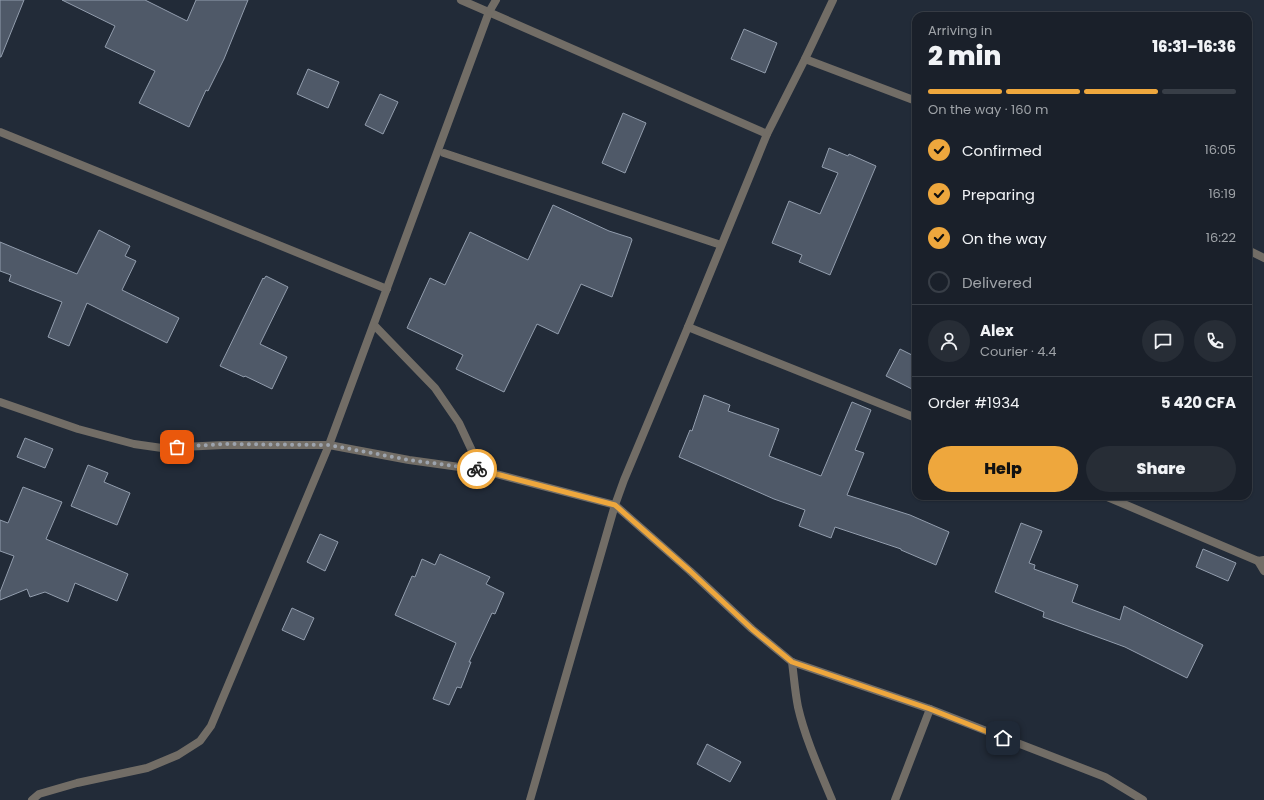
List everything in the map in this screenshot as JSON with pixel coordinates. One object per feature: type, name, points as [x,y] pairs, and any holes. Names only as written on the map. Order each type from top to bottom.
[{"type":"street","points":[[461,0],[766,134]]},
{"type":"street","points":[[32,800],[39,794],[77,783],[146,768],[178,755],[200,741],[211,726],[329,445],[490,12],[496,0]]},
{"type":"street","points":[[530,800],[615,505],[624,480],[766,134],[805,59],[833,0]]},
{"type":"street","points":[[805,59],[912,99]]},
{"type":"street","points":[[0,132],[387,289]]},
{"type":"street","points":[[444,153],[721,246]]},
{"type":"street","points":[[1252,252],[1264,258]]},
{"type":"street","points":[[374,325],[436,388],[459,423],[481,470]]},
{"type":"street","points":[[688,327],[912,416]]},
{"type":"street","points":[[0,402],[78,429],[134,444],[162,448],[223,444],[329,445],[409,460],[481,470],[615,505],[690,571],[752,629],[792,662],[930,709],[1105,777],[1143,800]]},
{"type":"street","points":[[1115,500],[1261,561],[1264,571]]},
{"type":"street","points":[[792,662],[798,707],[823,779],[832,800]]},
{"type":"street","points":[[895,800],[930,709]]},
{"type":"building","points":[[0,0],[24,0],[1,57],[0,57]]},
{"type":"building","points":[[62,0],[145,0],[187,21],[196,0],[248,0],[224,59],[208,91],[206,90],[189,127],[139,103],[155,71],[105,47],[115,26]]},
{"type":"building","points":[[744,29],[777,43],[765,73],[731,59]]},
{"type":"building","points":[[308,69],[339,82],[328,108],[297,94]]},
{"type":"building","points":[[380,94],[398,102],[383,134],[365,125]]},
{"type":"building","points":[[623,113],[646,123],[625,173],[602,163]]},
{"type":"building","points":[[829,148],[848,156],[849,154],[876,166],[830,275],[799,262],[802,255],[772,243],[789,201],[820,214],[838,173],[822,167]]},
{"type":"building","points":[[553,205],[609,231],[631,238],[632,240],[612,297],[581,284],[558,334],[537,324],[504,392],[456,369],[463,355],[407,328],[430,278],[445,285],[470,232],[528,260]]},
{"type":"building","points":[[99,230],[130,246],[125,256],[136,261],[122,290],[179,318],[167,343],[87,303],[69,346],[48,337],[62,302],[9,281],[11,275],[0,271],[0,242],[77,274]]},
{"type":"building","points":[[266,276],[288,287],[260,344],[287,357],[272,389],[220,366],[263,278],[264,279]]},
{"type":"building","points":[[900,349],[912,355],[912,389],[886,376]]},
{"type":"building","points":[[704,395],[730,405],[728,411],[779,429],[769,456],[821,476],[852,402],[871,410],[855,450],[864,453],[847,495],[910,515],[949,532],[936,565],[901,549],[835,527],[831,538],[799,526],[805,510],[774,499],[679,457],[690,430],[692,431]]},
{"type":"building","points":[[25,438],[53,449],[45,468],[17,457]]},
{"type":"building","points":[[88,465],[108,473],[104,482],[130,493],[117,525],[71,506]]},
{"type":"building","points":[[23,487],[62,502],[46,539],[128,574],[117,601],[75,583],[68,602],[45,592],[30,597],[27,589],[0,600],[0,592],[14,556],[0,551],[0,520],[8,523]]},
{"type":"building","points":[[1021,523],[1042,531],[1029,563],[1035,565],[1034,569],[1078,585],[1072,602],[1120,620],[1124,606],[1203,645],[1187,678],[1125,647],[1043,617],[1044,612],[995,592]]},
{"type":"building","points":[[320,534],[338,542],[325,571],[307,562]]},
{"type":"building","points":[[1203,549],[1236,563],[1228,581],[1196,567]]},
{"type":"building","points":[[440,554],[490,577],[486,584],[504,593],[495,614],[492,613],[469,662],[471,662],[461,688],[457,687],[449,705],[433,699],[456,643],[395,615],[412,576],[415,577],[422,559],[435,565]]},
{"type":"building","points":[[292,608],[314,618],[304,640],[282,630]]},
{"type":"building","points":[[707,744],[741,762],[730,782],[697,764]]},
{"type":"way so far","points":[[177,447],[223,444],[329,445],[409,460],[477,469]]},
{"type":"route","points":[[477,469],[615,505],[690,571],[752,629],[792,662],[930,709],[1003,738]]}]
